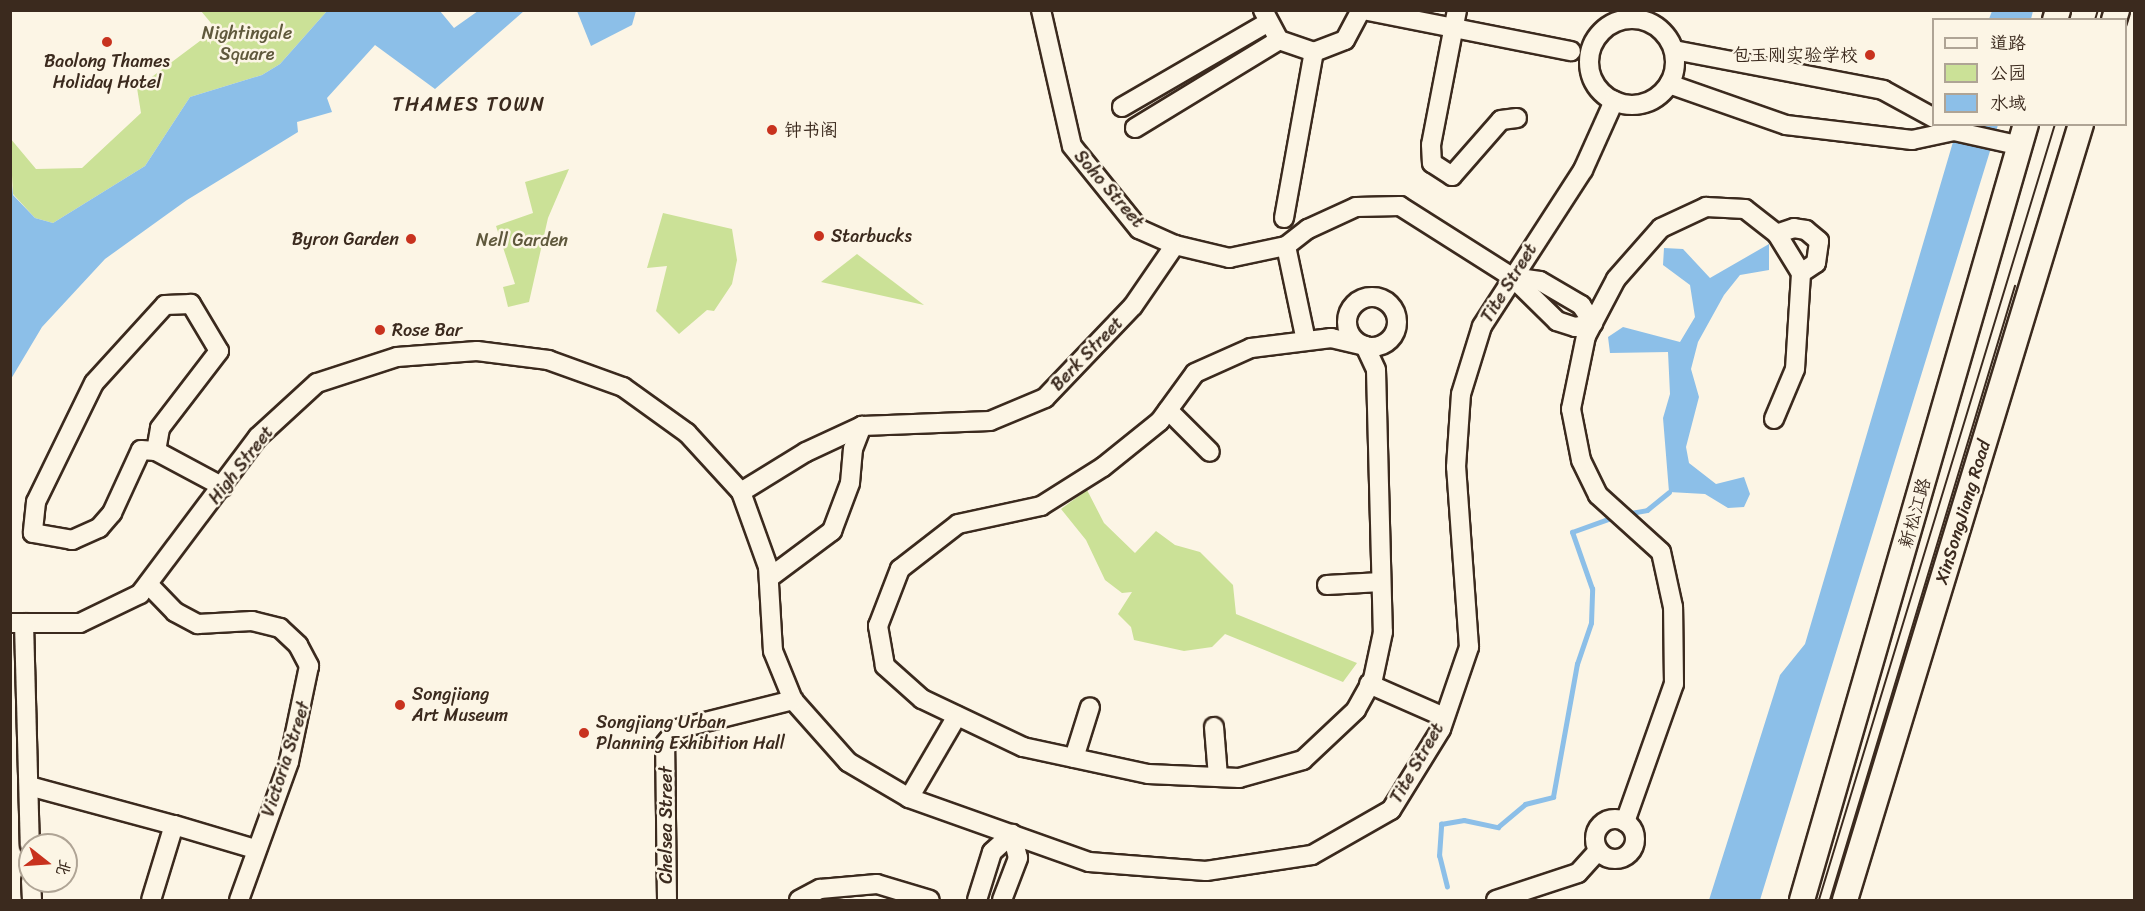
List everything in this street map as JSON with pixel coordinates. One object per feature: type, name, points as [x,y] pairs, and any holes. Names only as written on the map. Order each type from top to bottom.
[{"type":"main road","name":"XinSongJiang Road","points":[[1845,900],[2080,126]]},
{"type":"main road","name":"新松江路","points":[[1802,900],[2024,135]]},
{"type":"street","name":"Soho Street","points":[[1041,10],[1072,146],[1139,230],[1175,245],[1229,258],[1286,246]]},
{"type":"street","points":[[1122,107],[1265,17],[1279,40],[1314,52],[1345,40],[1362,10],[1455,19],[1571,51]]},
{"type":"street","points":[[1646,16],[1660,29],[1674,50],[1669,84],[1644,104],[1614,101],[1599,89],[1592,75],[1590,53],[1608,27],[1629,19],[1646,16]]},
{"type":"street","points":[[1455,19],[1431,145],[1432,163],[1452,176],[1501,120],[1517,118]]},
{"type":"street","points":[[1135,128],[1279,40]]},
{"type":"street","points":[[1674,50],[1883,90],[1932,117]]},
{"type":"street","points":[[1284,218],[1314,52]]},
{"type":"street","points":[[1669,84],[1786,124],[1912,140],[1949,128],[2024,135]]},
{"type":"street","name":"Tite Street","points":[[793,700],[848,762],[909,798],[1089,862],[1206,871],[1312,855],[1390,810],[1442,729],[1444,717],[1469,647],[1456,466],[1461,394],[1482,326],[1583,170],[1614,101]]},
{"type":"street","points":[[1306,341],[1286,246],[1308,229],[1356,207],[1400,206],[1512,278],[1557,321],[1575,327],[1593,323]]},
{"type":"street","points":[[1625,822],[1674,684],[1673,607],[1661,552],[1635,531],[1598,495],[1581,460],[1571,409],[1586,336],[1616,279],[1661,228],[1706,207],[1745,209],[1777,234],[1801,273],[1795,369],[1774,419]]},
{"type":"street","points":[[1777,234],[1794,228],[1806,230],[1819,241],[1816,263],[1801,273]]},
{"type":"street","name":"Berk Street","points":[[741,492],[806,452],[862,426],[990,421],[1045,398],[1133,306],[1175,245]]},
{"type":"street","points":[[1512,278],[1540,281],[1581,305],[1593,323]]},
{"type":"street","points":[[156,451],[160,428],[219,351],[191,304],[165,305],[94,383],[36,502],[33,533],[72,540],[99,528],[112,513],[141,450],[156,451],[223,487]]},
{"type":"street","points":[[1331,338],[1365,346],[1376,370],[1383,632],[1370,684],[1356,710],[1303,760],[1239,778],[1148,774],[1023,747],[922,699],[885,666],[878,626],[900,569],[958,525],[1041,506],[1103,467],[1168,410],[1195,373],[1251,348],[1306,341],[1331,338]]},
{"type":"street","name":"High Street","points":[[17,623],[80,623],[140,594],[223,487],[258,437],[317,383],[397,357],[477,351],[548,360],[623,387],[687,433],[741,492],[769,578],[773,651],[793,700]]},
{"type":"street","points":[[1168,410],[1210,452]]},
{"type":"street","points":[[769,578],[832,531],[850,483],[853,449],[862,426]]},
{"type":"street","points":[[1327,585],[1381,582]]},
{"type":"street","name":"Victoria Street","points":[[148,584],[175,612],[198,624],[252,621],[279,628],[298,645],[309,666],[289,762],[255,849],[239,900]]},
{"type":"street","points":[[17,623],[29,786],[30,833]]},
{"type":"street","points":[[1370,684],[1444,717]]},
{"type":"street","name":"Chelsea Street","points":[[667,900],[665,744],[677,729],[793,700]]},
{"type":"street","points":[[1074,758],[1090,707]]},
{"type":"street","points":[[909,798],[957,716]]},
{"type":"street","points":[[1215,727],[1218,777]]},
{"type":"street","points":[[29,786],[255,849]]},
{"type":"street","points":[[1496,900],[1578,873],[1596,853],[1594,834],[1600,823],[1610,819],[1625,822],[1635,833],[1635,849],[1616,859],[1596,853]]},
{"type":"street","points":[[151,900],[174,825]]},
{"type":"street","points":[[977,900],[993,852],[1011,834],[1018,858],[1002,900]]},
{"type":"street","points":[[799,900],[820,889],[855,892],[898,888],[930,900]]},
{"type":"green space","name":"Nightingale Square","points":[[201,11],[327,11],[280,64],[262,75],[190,97],[145,166],[53,223],[35,218],[13,194],[10,138],[36,169],[82,168],[141,113],[137,88],[216,29]]},
{"type":"green space","name":"Nell Garden","points":[[569,169],[548,218],[529,302],[508,307],[503,287],[515,284],[496,226],[533,213],[525,182]]},
{"type":"green space","points":[[663,213],[732,229],[737,260],[732,284],[714,311],[707,310],[679,334],[656,311],[667,266],[647,268]]},
{"type":"green space","points":[[857,254],[924,305],[821,282]]},
{"type":"green space","points":[[1087,490],[1104,523],[1135,553],[1156,531],[1175,545],[1200,552],[1233,585],[1236,614],[1357,663],[1343,682],[1225,634],[1212,647],[1184,651],[1134,640],[1131,627],[1118,614],[1132,592],[1122,593],[1105,580],[1086,540],[1061,509]]},
{"type":"water","points":[[1992,10],[2033,11],[2031,18],[1989,18]]},
{"type":"water","points":[[327,11],[440,11],[454,28],[478,11],[524,11],[435,89],[375,45],[327,98],[332,112],[297,122],[298,132],[187,200],[105,259],[42,327],[11,379],[11,176],[13,195],[35,218],[53,223],[145,166],[190,97],[262,75],[280,64]]},
{"type":"water","points":[[577,11],[636,11],[632,25],[591,46]]},
{"type":"water","points":[[1958,126],[1998,126],[1760,900],[1709,900],[1780,675],[1805,644]]},
{"type":"water","points":[[1769,244],[1769,270],[1740,275],[1724,295],[1698,342],[1691,369],[1699,397],[1686,447],[1689,463],[1716,484],[1744,477],[1750,494],[1744,507],[1728,508],[1705,494],[1669,492],[1663,418],[1670,394],[1668,352],[1610,353],[1608,337],[1623,327],[1680,342],[1695,317],[1690,285],[1663,265],[1664,248],[1683,249],[1710,278]]},
{"type":"waterway","points":[[1625,514],[1647,510],[1669,492]]},
{"type":"waterway","points":[[1447,887],[1439,856],[1441,824],[1464,820],[1498,827],[1525,804],[1553,797],[1577,664],[1591,623],[1592,589],[1572,532],[1614,517]]},
{"type":"tram line","points":[[2096,18],[2098,10]]},
{"type":"tram line","points":[[1819,900],[2054,126]]},
{"type":"tram line","points":[[1830,900],[2015,286]]},
{"type":"place","name":"Baolong Thames Holiday Hotel","points":[[107,42]]},
{"type":"place","name":"包玉刚实验学校","points":[[1870,55]]},
{"type":"place","name":"钟书阁","points":[[772,130]]},
{"type":"place","name":"Starbucks","points":[[819,236]]},
{"type":"place","name":"Byron Garden","points":[[411,239]]},
{"type":"place","name":"Rose Bar","points":[[380,330]]},
{"type":"place","name":"Songjiang Art Museum","points":[[400,705]]},
{"type":"place","name":"Songjiang Urban Planning Exhibition Hall","points":[[584,733]]},
{"type":"district","name":"THAMES TOWN","points":[[469,104]]}]
